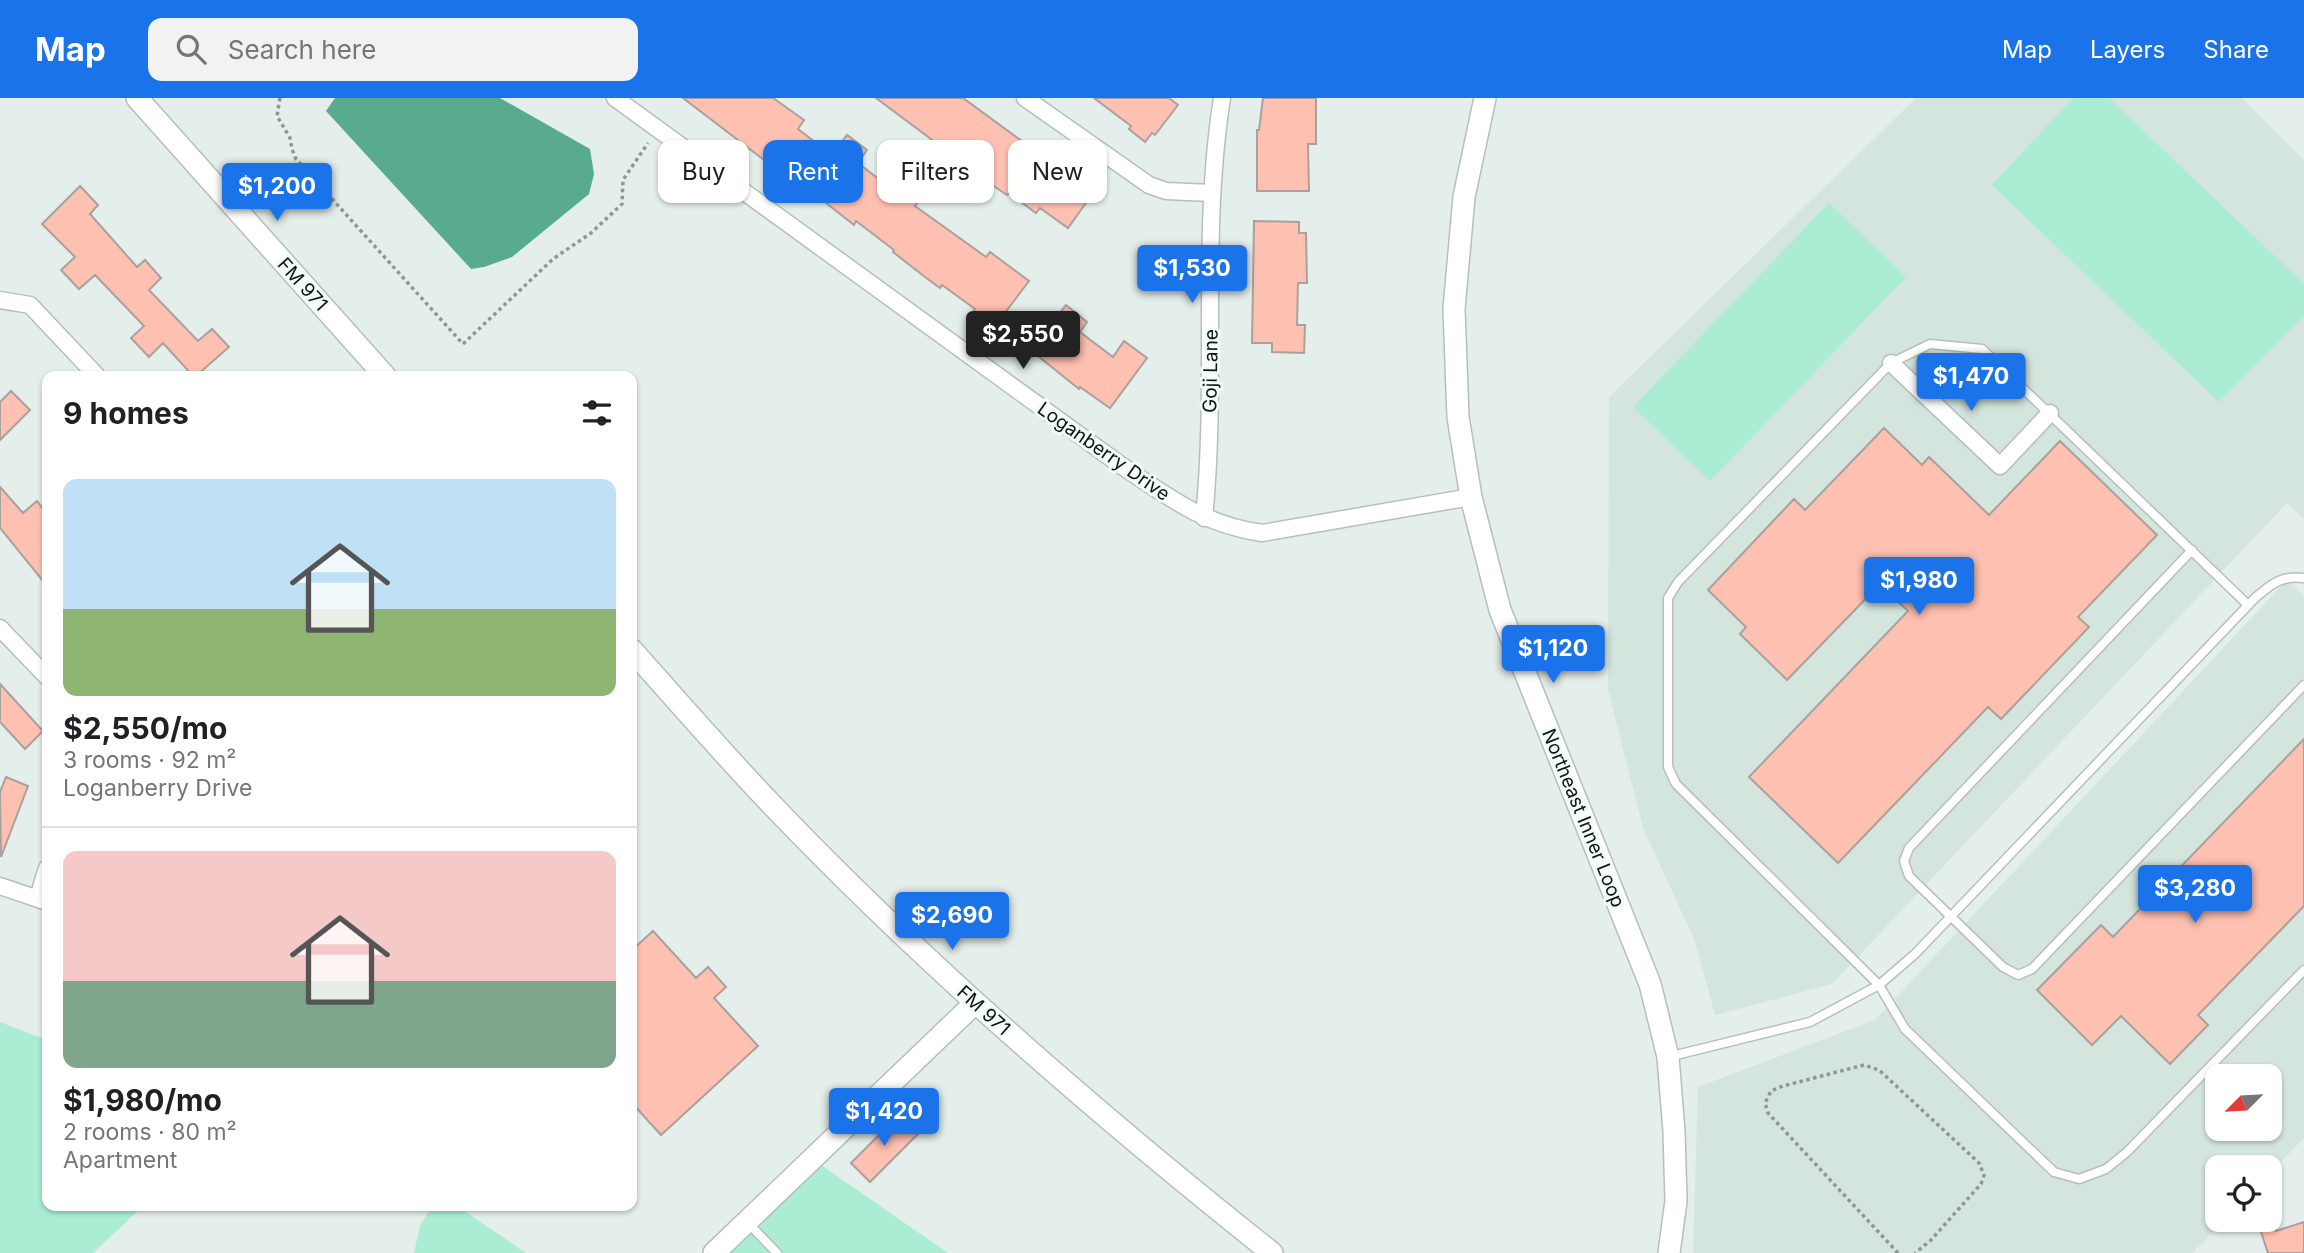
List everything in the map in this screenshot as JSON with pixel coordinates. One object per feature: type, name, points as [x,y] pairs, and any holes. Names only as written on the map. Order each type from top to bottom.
[{"type":"main road","name":"FM 971","points":[[137,98],[381,371]]},
{"type":"main road","name":"Northeast Inner Loop","points":[[1485,98],[1464,197],[1454,309],[1458,417],[1471,497],[1500,610],[1650,984],[1668,1057],[1676,1201],[1669,1253]]},
{"type":"main road","name":"FM 971","points":[[637,656],[774,807],[873,907],[975,1003],[1118,1127],[1272,1253]]},
{"type":"main road","points":[[714,1253],[975,1003]]},
{"type":"street","name":"Loganberry Drive","points":[[615,98],[1111,458],[1174,502],[1204,518],[1235,529],[1262,533],[1471,497]]},
{"type":"street","points":[[1025,98],[1149,185],[1166,191],[1212,193]]},
{"type":"street","name":"Goji Lane","points":[[1204,518],[1209,467],[1212,193],[1222,98]]},
{"type":"street","points":[[0,300],[30,305],[92,371]]},
{"type":"street","points":[[1891,363],[2000,466],[2050,413]]},
{"type":"street","points":[[0,628],[42,672]]},
{"type":"street","points":[[0,886],[42,900]]},
{"type":"lane","points":[[2248,605],[1982,349],[1930,344],[1891,363],[1678,582],[1668,598],[1668,767],[1676,784],[1879,985],[1905,1029],[2054,1172],[2079,1179],[2106,1168],[2127,1152],[2304,970]]},
{"type":"lane","points":[[2192,550],[1909,848],[1904,861],[1909,876],[2003,967],[2018,975],[2032,969],[2304,685]]},
{"type":"lane","points":[[1668,1057],[1810,1023],[1879,985],[1915,954],[1951,917],[2248,605],[2276,580],[2292,576],[2304,578]]},
{"type":"lane","points":[[747,1222],[777,1253]]},
{"type":"path","points":[[280,98],[277,116],[290,138],[296,159],[463,344],[553,259],[591,233],[622,204],[623,180],[648,144]]},
{"type":"path","points":[[1898,1253],[1768,1113],[1765,1103],[1771,1091],[1864,1065],[1871,1067],[1879,1070],[1979,1163],[1984,1175],[1981,1184],[1930,1241],[1915,1253]]},
{"type":"shaded area","points":[[335,98],[500,98],[590,149],[594,174],[589,194],[512,257],[471,269],[326,111]]},
{"type":"shaded area","points":[[1916,98],[2242,98],[2304,160],[2304,519],[2287,503],[1832,984],[1715,1015],[1695,941],[1643,828],[1608,689],[1609,397]]},
{"type":"shaded area","points":[[2073,98],[2109,98],[2304,284],[2304,315],[2219,402],[1992,185]]},
{"type":"shaded area","points":[[1829,203],[1906,277],[1710,481],[1633,407]]},
{"type":"shaded area","points":[[2287,580],[2304,596],[2304,1138],[2282,1161],[2282,1155],[2205,1155],[2205,1232],[2213,1232],[2192,1253],[1693,1253],[1698,1087],[1875,1020]]},
{"type":"shaded area","points":[[0,1022],[42,1038],[42,1211],[138,1211],[93,1253],[0,1253]]},
{"type":"shaded area","points":[[821,1165],[948,1253],[728,1253]]},
{"type":"shaded area","points":[[429,1211],[464,1211],[526,1253],[414,1253],[420,1226]]},
{"type":"building","points":[[683,98],[773,98],[804,120],[798,129],[812,140],[763,140],[763,159],[749,149],[749,140],[738,140]]},
{"type":"building","points":[[876,98],[963,98],[1020,140],[1008,140],[1008,194],[994,186],[994,140],[932,140]]},
{"type":"building","points":[[1094,98],[1169,98],[1178,105],[1155,135],[1152,133],[1145,142],[1129,129],[1131,126]]},
{"type":"building","points":[[1263,98],[1316,98],[1316,144],[1308,144],[1309,191],[1257,191],[1257,130]]},
{"type":"building","points":[[863,167],[877,178],[877,203],[917,203],[915,206],[986,257],[990,252],[1029,281],[1001,318],[997,315],[990,324],[973,312],[975,309],[942,285],[940,288],[925,277],[856,221],[854,225],[826,203],[863,203]]},
{"type":"building","points":[[80,186],[98,205],[90,214],[137,267],[145,260],[161,278],[149,290],[198,341],[212,329],[229,347],[202,371],[188,371],[163,343],[149,357],[131,338],[144,326],[95,275],[79,289],[61,270],[75,257],[42,224]]},
{"type":"building","points":[[1022,203],[1086,203],[1068,228],[1040,208],[1036,213]]},
{"type":"building","points":[[1254,221],[1299,222],[1299,233],[1306,233],[1307,283],[1298,283],[1297,325],[1305,325],[1304,353],[1272,352],[1272,343],[1252,343]]},
{"type":"building","points":[[1066,305],[1087,322],[1080,332],[1113,357],[1124,341],[1147,358],[1110,408],[1080,387],[1079,389],[1038,356],[1045,347],[1038,342]]},
{"type":"building","points":[[11,391],[30,410],[0,440],[0,402]]},
{"type":"building","points":[[1884,428],[1922,465],[1929,457],[1989,515],[2060,441],[2157,535],[2078,617],[2089,627],[2001,719],[1988,707],[1838,863],[1749,777],[1908,611],[1880,584],[1787,680],[1740,634],[1746,627],[1708,590],[1794,499],[1805,510]]},
{"type":"building","points":[[0,487],[23,513],[37,501],[42,508],[42,580],[0,528]]},
{"type":"building","points":[[0,684],[42,732],[25,749],[0,722]]},
{"type":"building","points":[[2304,739],[2304,906],[2198,1015],[2208,1025],[2170,1064],[2121,1016],[2092,1045],[2037,990],[2101,925],[2113,937]]},
{"type":"building","points":[[6,777],[28,786],[1,857],[0,792]]},
{"type":"building","points":[[653,931],[696,978],[708,967],[726,987],[714,998],[758,1046],[661,1135],[637,1109],[637,945]]},
{"type":"building","points":[[899,1115],[918,1134],[870,1182],[851,1163]]},
{"type":"building","points":[[2304,1222],[2304,1253],[2268,1253],[2261,1232],[2282,1232],[2282,1229]]}]
